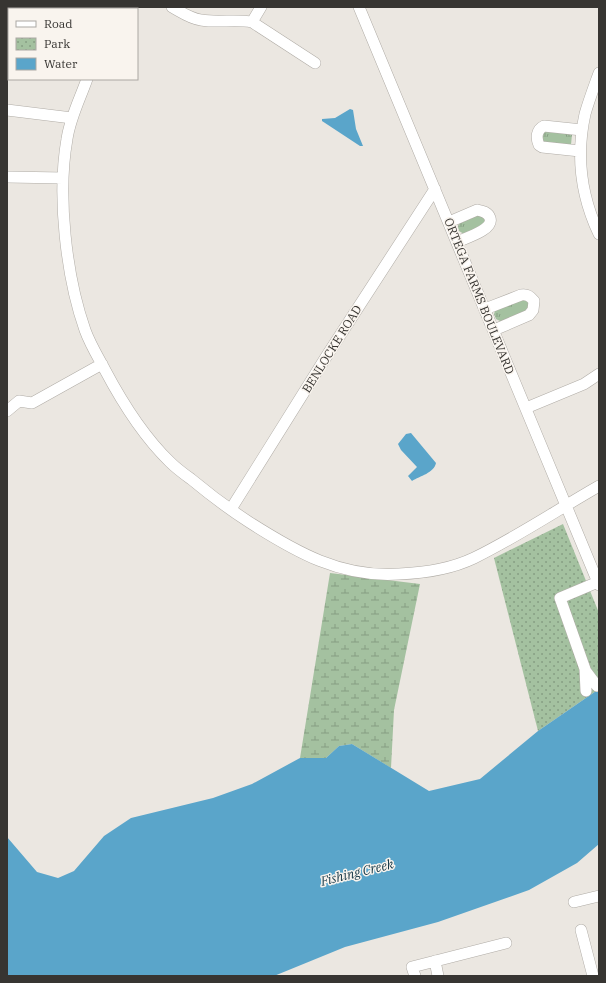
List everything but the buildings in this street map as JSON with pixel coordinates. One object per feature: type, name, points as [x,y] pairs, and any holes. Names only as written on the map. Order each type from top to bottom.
[{"type":"street","points":[[172,7],[192,18],[202,20],[242,20],[252,22],[316,63]]},
{"type":"street","points":[[252,22],[261,7]]},
{"type":"street","name":"ORTEGA FARMS BOULEVARD","points":[[360,7],[598,584]]},
{"type":"street","points":[[599,73],[591,93],[582,130],[580,151],[581,176],[585,195],[592,220],[599,234]]},
{"type":"street","points":[[87,80],[72,118],[67,138],[63,178],[67,254],[79,310],[86,331],[121,400],[147,437],[171,463],[231,509],[284,544],[305,555],[349,570],[388,574],[416,573],[437,569],[472,558],[514,536],[599,486]]},
{"type":"street","points":[[7,110],[72,118]]},
{"type":"street","points":[[580,151],[542,147],[539,145],[537,136],[540,128],[544,126],[582,130]]},
{"type":"street","points":[[7,177],[63,178]]},
{"type":"street","name":"BENLOCKE ROAD","points":[[231,509],[330,351],[435,190]]},
{"type":"street","points":[[449,222],[477,210],[486,213],[490,217],[490,221],[486,229],[457,242]]},
{"type":"street","points":[[485,309],[526,294],[534,301],[533,310],[529,315],[494,330]]},
{"type":"street","points":[[7,411],[19,401],[32,403],[102,364]]},
{"type":"street","points":[[526,408],[584,384],[599,374]]},
{"type":"street","points":[[597,686],[585,669],[560,598],[598,584]]},
{"type":"street","points":[[585,669],[586,691]]},
{"type":"street","points":[[574,902],[599,896]]},
{"type":"street","points":[[580,930],[593,976]]},
{"type":"street","points":[[415,976],[412,967],[506,943]]},
{"type":"street","points":[[435,961],[438,976]]},
{"type":"green space","points":[[545,130],[572,134],[571,145],[543,144],[539,135]]},
{"type":"green space","points":[[478,213],[485,217],[485,224],[464,234],[459,231],[459,223]]},
{"type":"green space","points":[[522,298],[529,300],[530,309],[502,322],[496,319],[494,314],[495,311]]},
{"type":"green space","points":[[563,524],[599,613],[599,689],[538,731],[494,558]]},
{"type":"green space","points":[[330,573],[420,584],[394,710],[391,768],[352,744],[339,746],[326,758],[300,758]]},
{"type":"water","points":[[350,109],[353,110],[356,129],[363,146],[360,146],[322,121],[322,119],[335,118]]},
{"type":"water","points":[[411,433],[436,463],[430,472],[412,481],[408,476],[417,467],[401,450],[398,444],[406,434]]},
{"type":"water","name":"Fishing Creek","points":[[599,689],[599,844],[577,863],[529,890],[438,922],[345,947],[274,976],[7,976],[7,837],[37,872],[58,878],[74,871],[104,836],[131,818],[213,798],[252,784],[300,758],[326,758],[339,746],[352,744],[429,791],[480,779],[538,731]]}]
